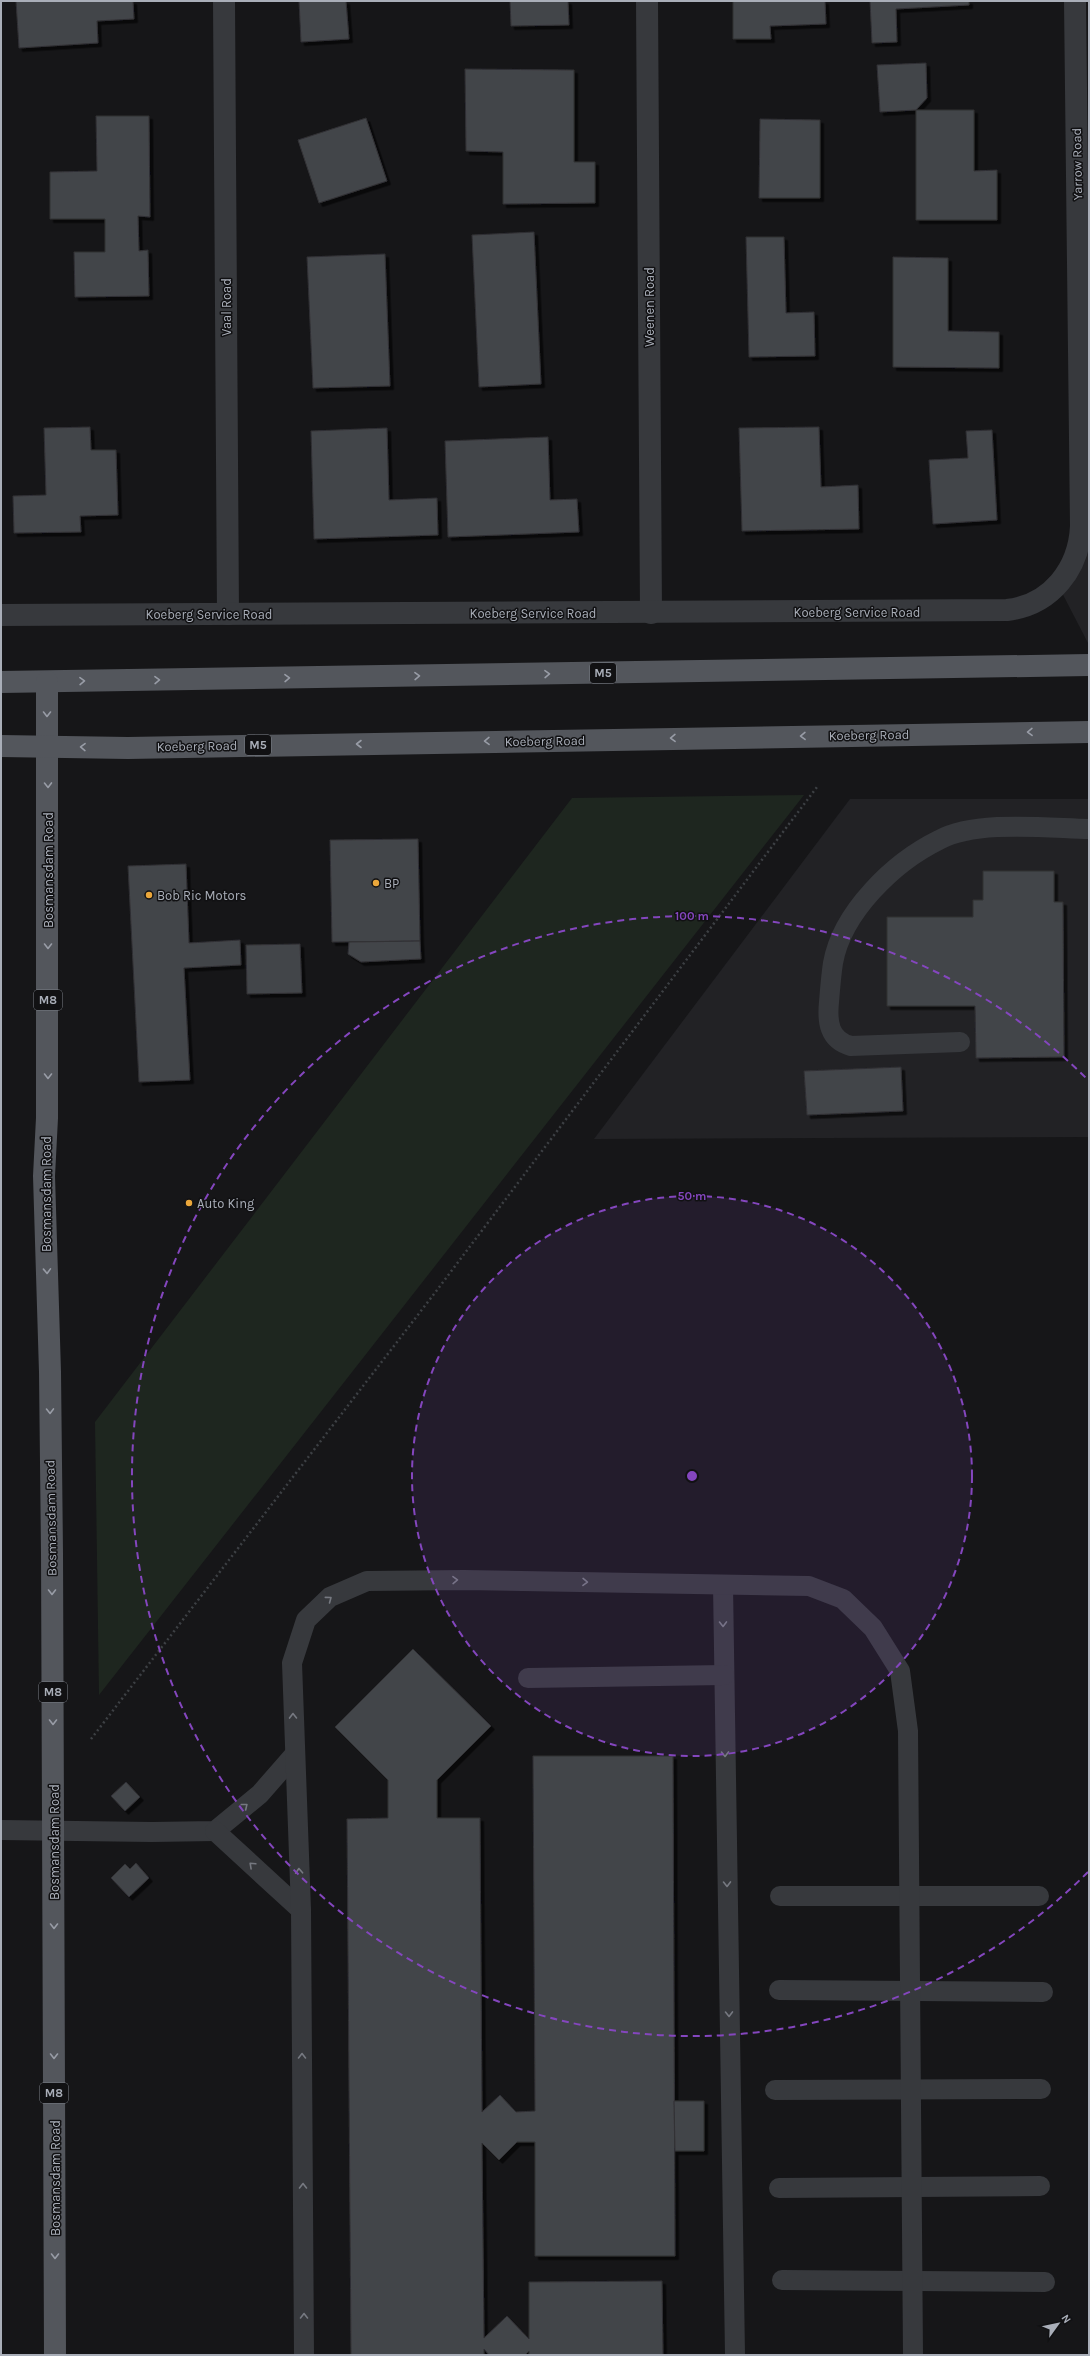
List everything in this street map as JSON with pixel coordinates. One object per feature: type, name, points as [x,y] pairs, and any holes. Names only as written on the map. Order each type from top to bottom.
[{"type":"main road","name":"M5","points":[[1,682],[1089,664]]},
{"type":"main road","name":"Bosmansdam Road","points":[[47,682],[47,1118],[44,1176],[50,1372],[56,2355]]},
{"type":"main road","name":"Koeberg Road","points":[[1,746],[128,748],[1089,732]]},
{"type":"street","name":"Vaal Road","points":[[224,1],[228,614]]},
{"type":"street","name":"Weenen Road","points":[[647,1],[651,613]]},
{"type":"street","name":"Yarrow Road","points":[[1058,585],[1068,572],[1078,550],[1085,526],[1084,238],[1075,1]]},
{"type":"street","name":"Koeberg Service Road","points":[[1,615],[651,613],[1007,610],[1035,603],[1058,585]]},
{"type":"lane","points":[[960,1042],[851,1046],[836,1039],[830,1029],[828,1017],[833,962],[841,939],[852,918],[887,875],[939,839],[960,831],[1015,828],[1089,829]]},
{"type":"lane","points":[[304,2355],[301,1910],[294,1756],[292,1663],[306,1620],[330,1597],[367,1581],[464,1580],[809,1586],[843,1599],[873,1628],[900,1671],[908,1731],[913,2355]]},
{"type":"lane","points":[[723,1585],[735,2355]]},
{"type":"lane","points":[[528,1678],[724,1675]]},
{"type":"lane","points":[[1,1830],[215,1831],[260,1794],[294,1756]]},
{"type":"lane","points":[[215,1831],[301,1910]]},
{"type":"lane","points":[[780,1896],[1038,1896]]},
{"type":"lane","points":[[779,1990],[1043,1992]]},
{"type":"lane","points":[[775,2090],[1041,2089]]},
{"type":"lane","points":[[779,2188],[1040,2186]]},
{"type":"lane","points":[[782,2280],[1045,2282]]},
{"type":"path","points":[[91,1739],[439,1288],[818,787]]},
{"type":"shaded area","points":[[1078,219],[1089,219],[1089,645],[1058,585],[1071,566]]},
{"type":"shaded area","points":[[804,795],[99,1695],[95,1422],[572,798]]},
{"type":"shaded area","points":[[850,799],[1089,799],[1089,1137],[594,1139]]},
{"type":"building","points":[[16,1],[133,1],[134,19],[97,21],[98,43],[19,48]]},
{"type":"building","points":[[299,1],[346,1],[349,39],[301,42]]},
{"type":"building","points":[[510,1],[568,1],[569,25],[511,26]]},
{"type":"building","points":[[733,1],[825,1],[826,24],[770,26],[771,39],[733,39]]},
{"type":"building","points":[[870,1],[969,1],[969,5],[896,9],[897,42],[872,43]]},
{"type":"building","points":[[926,63],[927,98],[916,110],[880,112],[877,65]]},
{"type":"building","points":[[465,69],[574,70],[574,162],[595,162],[595,203],[503,204],[503,152],[466,151]]},
{"type":"building","points":[[916,110],[974,110],[974,171],[997,170],[997,220],[916,220]]},
{"type":"building","points":[[96,116],[149,116],[150,217],[138,216],[139,251],[148,250],[149,296],[75,297],[74,252],[105,252],[105,219],[50,219],[50,172],[97,171]]},
{"type":"building","points":[[366,118],[387,181],[319,203],[298,140]]},
{"type":"building","points":[[760,119],[820,120],[820,198],[759,198]]},
{"type":"building","points":[[534,232],[541,384],[479,387],[472,235]]},
{"type":"building","points":[[746,237],[784,237],[786,313],[814,312],[815,356],[749,357]]},
{"type":"building","points":[[385,254],[390,386],[313,388],[307,257]]},
{"type":"building","points":[[893,257],[948,258],[948,331],[999,332],[999,368],[893,367]]},
{"type":"building","points":[[90,427],[91,450],[116,450],[118,515],[80,516],[81,532],[14,533],[13,496],[46,495],[44,428]]},
{"type":"building","points":[[819,427],[821,487],[858,485],[859,529],[742,531],[739,428]]},
{"type":"building","points":[[387,428],[389,500],[437,498],[438,535],[314,539],[311,431]]},
{"type":"building","points":[[992,430],[997,520],[933,524],[929,460],[968,458],[966,431]]},
{"type":"building","points":[[548,437],[550,500],[577,499],[579,532],[448,537],[445,441]]},
{"type":"building","points":[[418,839],[420,941],[332,942],[330,840]]},
{"type":"building","points":[[186,864],[189,943],[240,940],[241,965],[184,968],[190,1080],[139,1082],[128,866]]},
{"type":"building","points":[[983,871],[1054,871],[1054,902],[1063,902],[1064,1057],[976,1058],[975,1006],[887,1006],[887,917],[973,917],[973,900],[983,900]]},
{"type":"building","points":[[420,941],[421,959],[361,962],[348,954],[349,942]]},
{"type":"building","points":[[300,944],[302,993],[247,994],[246,945]]},
{"type":"building","points":[[901,1067],[903,1111],[807,1115],[804,1071]]},
{"type":"building","points":[[413,1649],[491,1726],[437,1780],[437,1818],[480,1818],[482,2112],[500,2095],[516,2112],[535,2111],[533,1756],[673,1756],[675,2256],[535,2256],[535,2142],[517,2142],[499,2160],[482,2143],[484,2338],[507,2316],[529,2339],[529,2282],[662,2281],[663,2355],[529,2355],[529,2351],[525,2355],[489,2355],[484,2349],[484,2355],[351,2355],[347,1819],[388,1818],[388,1780],[335,1727]]},
{"type":"building","points":[[126,1782],[140,1797],[125,1811],[111,1796]]},
{"type":"building","points":[[136,1863],[149,1878],[129,1897],[111,1878],[125,1864],[130,1869]]},
{"type":"building","points":[[674,2101],[704,2101],[704,2151],[675,2151]]},
{"type":"place","name":"BP","points":[[376,883]]},
{"type":"place","name":"Bob Ric Motors","points":[[149,895]]},
{"type":"place","name":"Auto King","points":[[189,1203]]}]
